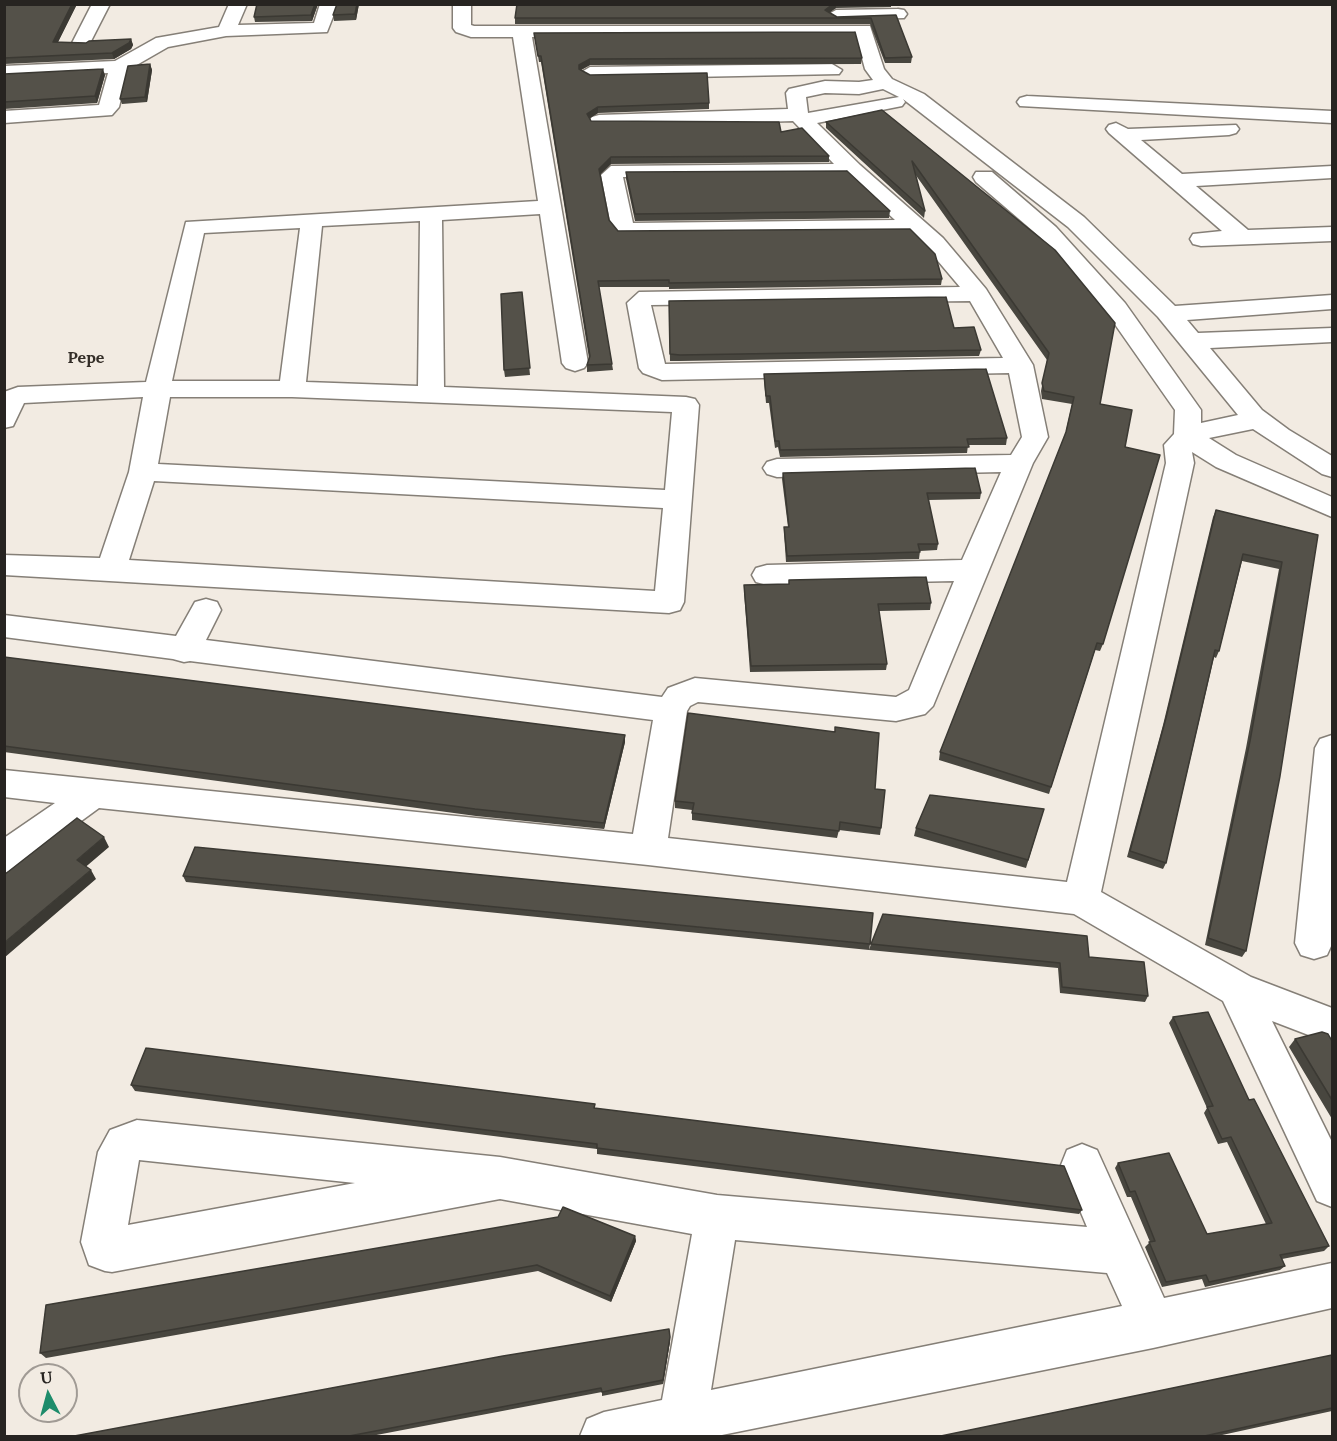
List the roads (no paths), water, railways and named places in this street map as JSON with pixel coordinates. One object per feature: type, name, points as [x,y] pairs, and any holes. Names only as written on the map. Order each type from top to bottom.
[{"type":"street","points":[[101,4],[82,39],[104,38],[121,4]]},
{"type":"street","points":[[226,31],[238,4]]},
{"type":"street","points":[[4,72],[119,67],[163,42],[226,31],[321,28],[329,4]]},
{"type":"street","points":[[898,14],[462,13],[462,28],[466,32],[522,34],[857,28],[867,33],[887,86],[1048,232],[1116,308],[1188,410],[1187,436]]},
{"type":"street","points":[[522,34],[574,363]]},
{"type":"street","points":[[4,117],[105,111],[109,107],[119,67]]},
{"type":"street","points":[[590,74],[734,73],[801,98],[887,86]]},
{"type":"street","points":[[734,73],[738,117]]},
{"type":"street","points":[[801,98],[887,86]]},
{"type":"street","points":[[599,121],[738,117],[801,98],[855,93],[859,88],[887,86],[909,92],[1076,222],[1169,314],[1258,420],[1279,436],[1332,468]]},
{"type":"street","points":[[648,850],[671,710],[679,697],[695,690],[896,709],[913,705],[922,697],[1019,463],[1035,437],[1020,365],[978,294],[935,243],[852,170],[801,98]]},
{"type":"street","points":[[1027,102],[1253,111],[1332,117]]},
{"type":"street","points":[[1087,105],[1242,238]]},
{"type":"street","points":[[1123,135],[1332,122]]},
{"type":"street","points":[[852,170],[619,171],[612,176],[622,226],[626,230],[915,226]]},
{"type":"street","points":[[1178,181],[1332,172]]},
{"type":"street","points":[[111,569],[142,471],[194,227],[549,207]]},
{"type":"street","points":[[431,214],[431,395]]},
{"type":"street","points":[[292,389],[312,220]]},
{"type":"street","points":[[1202,239],[1332,234]]},
{"type":"street","points":[[978,294],[647,297],[639,303],[652,368],[662,372],[1020,365]]},
{"type":"street","points":[[1169,314],[1332,302]]},
{"type":"street","points":[[1190,341],[1332,335]]},
{"type":"street","points":[[4,420],[14,398],[18,395],[158,389],[292,389],[686,405],[669,602],[111,569],[4,565]]},
{"type":"street","points":[[1081,899],[1180,463],[1178,445],[1187,436],[1224,425],[1258,420]]},
{"type":"street","points":[[1224,425],[1332,489]]},
{"type":"street","points":[[1187,436],[1226,461],[1332,508]]},
{"type":"street","points":[[777,468],[1019,463]]},
{"type":"street","points":[[142,471],[678,500]]},
{"type":"street","points":[[766,575],[973,570]]},
{"type":"street","points":[[184,651],[206,610]]},
{"type":"street","points":[[4,626],[184,651],[671,710]]},
{"type":"street","points":[[1314,943],[1328,867],[1332,748]]},
{"type":"street","points":[[4,783],[648,850],[1081,899],[1237,989],[1332,1026]]},
{"type":"street","points":[[4,858],[93,794]]},
{"type":"street","points":[[1237,989],[1332,1186]]},
{"type":"street","points":[[500,1178],[112,1250],[105,1249],[103,1242],[119,1152],[125,1144],[137,1140],[500,1178],[717,1217],[1121,1252]]},
{"type":"street","points":[[1082,1165],[1153,1325]]},
{"type":"street","points":[[683,1428],[717,1217]]},
{"type":"street","points":[[604,1437],[683,1428],[1332,1286]]},
{"type":"district","name":"Pepe","points":[[86,358]]}]
